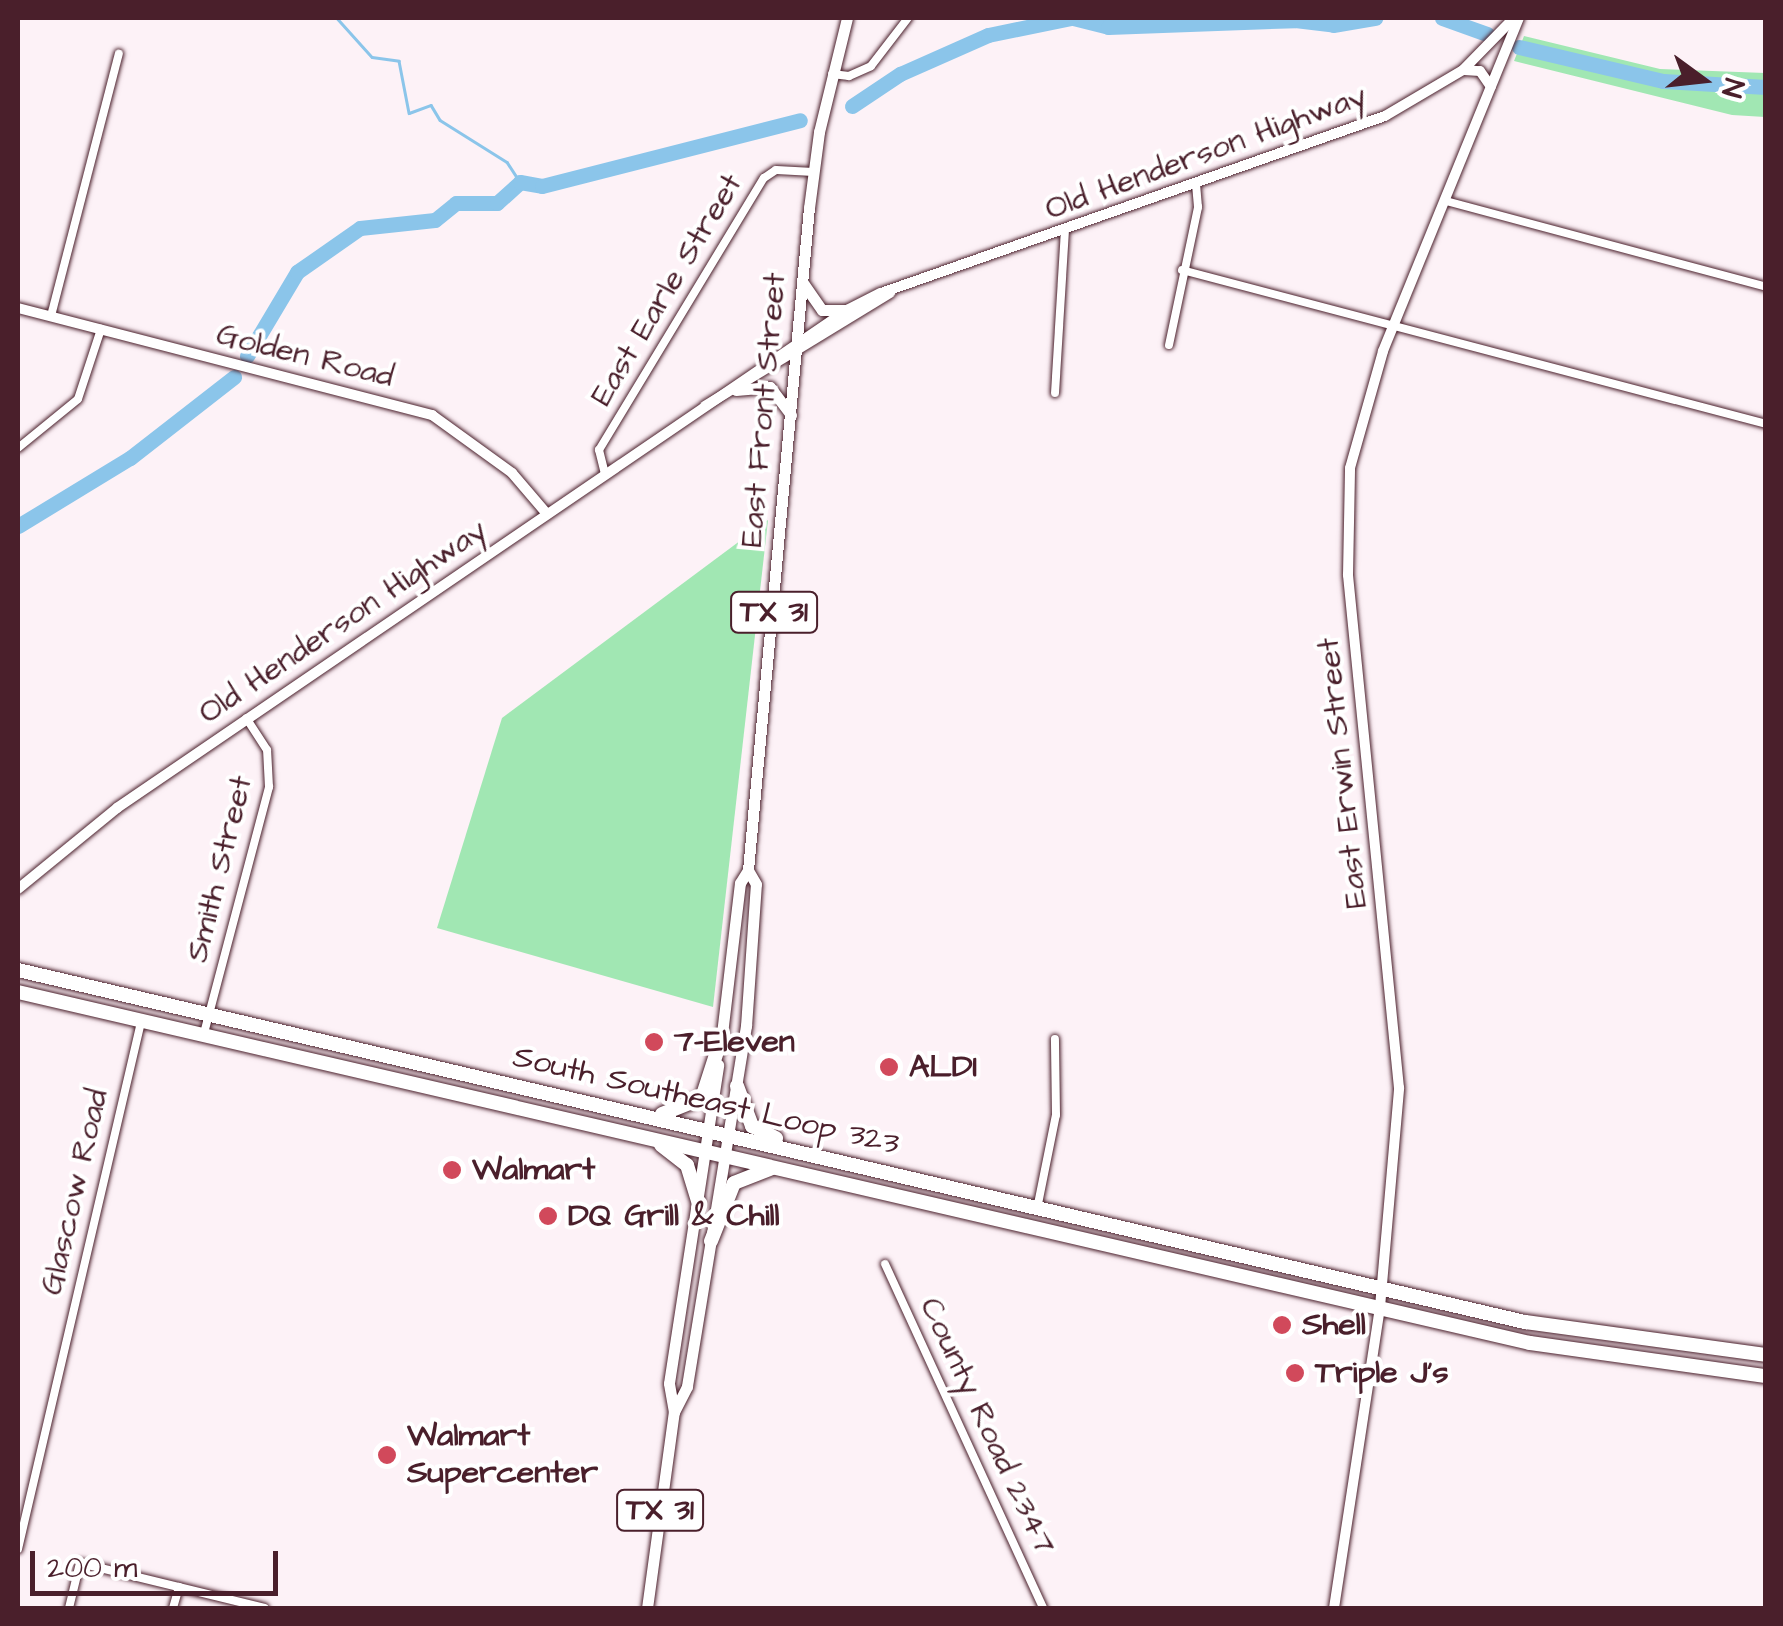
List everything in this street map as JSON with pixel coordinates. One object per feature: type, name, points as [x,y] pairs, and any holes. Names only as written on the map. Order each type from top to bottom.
[{"type":"highway","name":"South Southeast Loop 323","points":[[18,970],[208,1018],[650,1115],[1582,1333],[1766,1354]]},
{"type":"highway","name":"South Southeast Loop 323","points":[[18,992],[203,1038],[706,1149],[1582,1354],[1766,1376]]},
{"type":"highway","points":[[650,1115],[684,1110],[702,1098],[722,1036]]},
{"type":"highway","points":[[419,1085],[424,1065]]},
{"type":"highway","points":[[736,1086],[752,1126],[813,1154]]},
{"type":"highway","points":[[638,1134],[683,1160],[698,1202]]},
{"type":"highway","points":[[712,1242],[734,1183],[779,1167]]},
{"type":"main road","name":"East Front Street","points":[[674,1412],[669,1383],[709,1130],[740,883],[748,870],[814,172],[847,18]]},
{"type":"main road","name":"Old Henderson Highway","points":[[704,406],[736,390],[847,310],[1385,116],[1463,70],[1517,18]]},
{"type":"main road","name":"East Erwin Street","points":[[1334,1608],[1380,1307],[1399,1074],[1346,534],[1358,425],[1393,324],[1517,18]]},
{"type":"main road","points":[[1463,70],[1480,71],[1491,86]]},
{"type":"main road","points":[[803,283],[822,310],[847,310]]},
{"type":"main road","name":"Old Henderson Highway","points":[[18,889],[117,808],[246,718],[704,406],[890,293]]},
{"type":"main road","name":"Golden Road","points":[[18,308],[440,418],[512,472],[547,514]]},
{"type":"main road","points":[[736,390],[766,385],[791,415]]},
{"type":"main road","name":"East Front Street","points":[[674,1412],[687,1386],[730,1134],[756,884],[748,870]]},
{"type":"main road","name":"TX 31","points":[[647,1608],[674,1412]]},
{"type":"street","points":[[832,74],[850,76],[871,66],[908,18]]},
{"type":"street","points":[[51,316],[119,54]]},
{"type":"street","name":"East Earle Street","points":[[605,474],[599,450],[764,178],[776,170],[814,172]]},
{"type":"street","points":[[1170,345],[1182,270],[1198,207],[1196,182]]},
{"type":"street","points":[[1446,200],[1766,287]]},
{"type":"street","points":[[1054,393],[1064,230]]},
{"type":"street","points":[[1182,270],[1766,424]]},
{"type":"street","points":[[18,448],[78,399],[101,329]]},
{"type":"street","name":"Smith Street","points":[[203,1038],[272,768],[246,718]]},
{"type":"street","name":"Glascow Road","points":[[18,1549],[141,1022]]},
{"type":"street","points":[[1038,1204],[1056,1115],[1055,1039]]},
{"type":"street","name":"County Road 2347","points":[[885,1264],[1043,1608]]},
{"type":"street","points":[[68,1608],[80,1563],[265,1608]]},
{"type":"street","points":[[173,1608],[179,1587]]},
{"type":"green space","points":[[1524,36],[1660,69],[1765,73],[1765,117],[1732,115],[1514,61]]},
{"type":"green space","points":[[768,520],[713,1007],[437,928],[502,718]]},
{"type":"waterway","points":[[337,18],[372,57],[399,61],[409,113],[431,105],[440,120],[507,162],[520,182]]},
{"type":"waterway","points":[[852,106],[900,74],[988,35],[1071,18]]},
{"type":"waterway","points":[[1073,18],[1108,27],[1295,20],[1333,25],[1375,18]]},
{"type":"waterway","points":[[1442,18],[1487,34]]},
{"type":"waterway","points":[[1519,47],[1663,81],[1766,87]]},
{"type":"waterway","points":[[247,356],[297,272],[360,228],[435,220],[456,203],[497,203],[520,182],[542,186],[800,120]]},
{"type":"waterway","points":[[18,526],[130,458],[234,377]]},
{"type":"place","name":"7-Eleven","points":[[654,1042]]},
{"type":"place","name":"ALDI","points":[[889,1067]]},
{"type":"place","name":"Walmart","points":[[452,1170]]},
{"type":"place","name":"DQ Grill & Chill","points":[[548,1216]]},
{"type":"place","name":"Shell","points":[[1282,1325]]},
{"type":"place","name":"Triple J's","points":[[1295,1373]]},
{"type":"place","name":"Walmart Supercenter","points":[[387,1455]]}]
